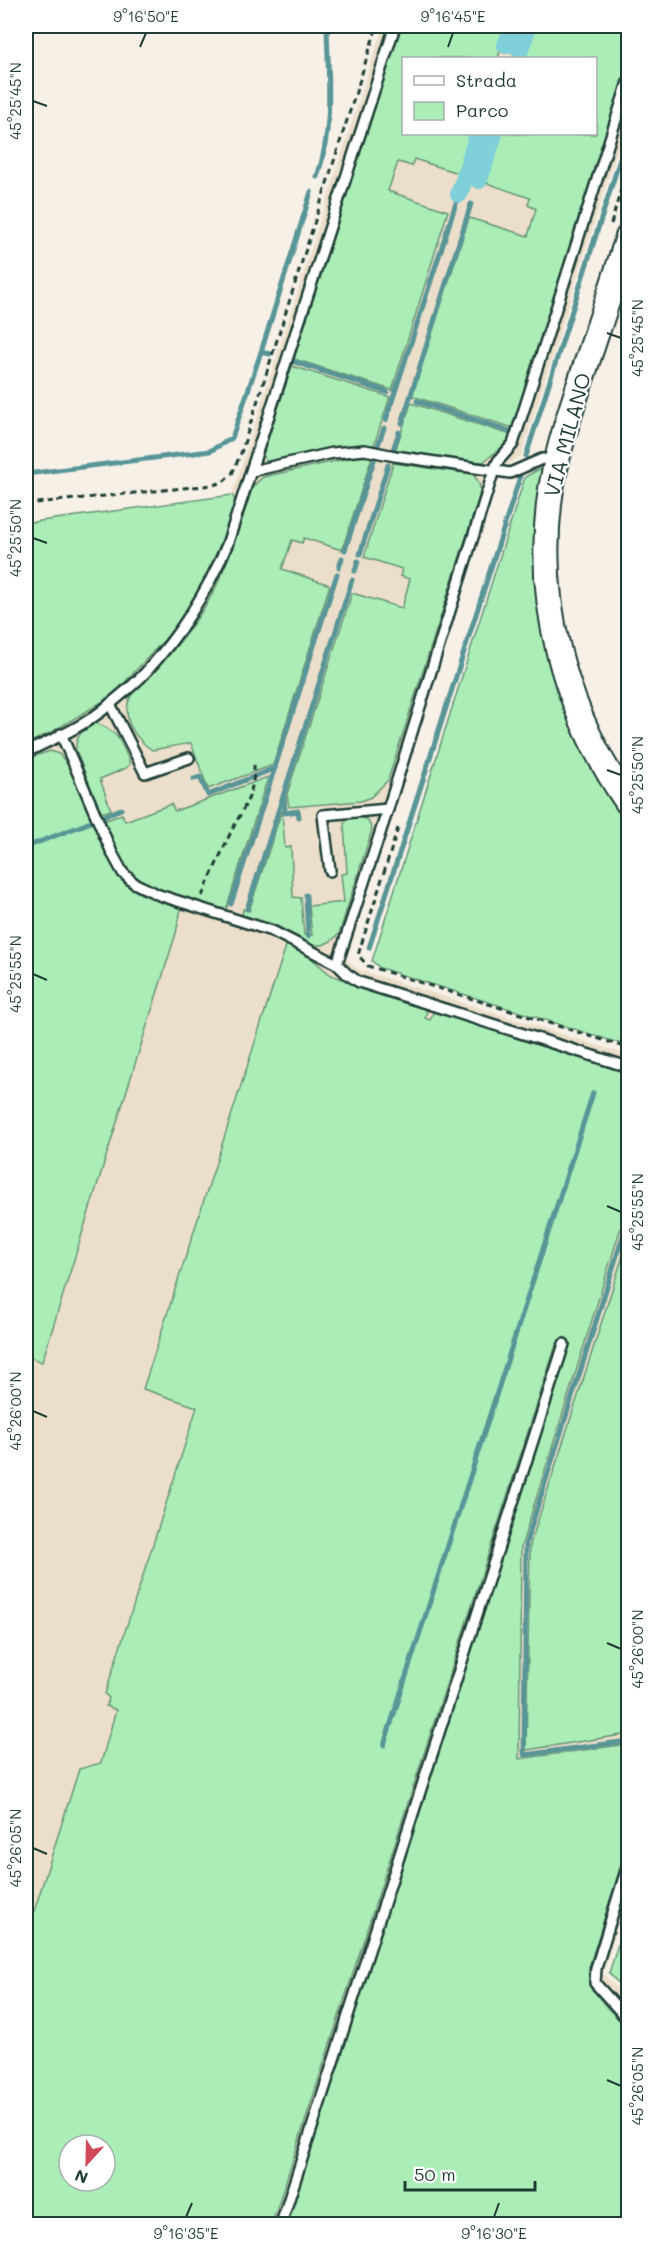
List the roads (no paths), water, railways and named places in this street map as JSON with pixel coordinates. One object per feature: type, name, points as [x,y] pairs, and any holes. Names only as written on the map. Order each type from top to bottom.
[{"type":"street","name":"VIA MILANO","points":[[628,237],[557,460],[549,504],[546,554],[549,604],[562,669],[582,724],[601,761],[628,803]]},
{"type":"lane","points":[[26,752],[103,711],[144,674],[201,599],[226,545],[252,471],[395,26]]},
{"type":"lane","points":[[337,964],[495,470],[498,461],[513,444],[628,82]]},
{"type":"lane","points":[[252,471],[333,453],[365,450],[510,473],[542,459],[557,460]]},
{"type":"lane","points":[[110,704],[145,773],[189,758]]},
{"type":"lane","points":[[62,734],[112,853],[123,873],[134,883],[159,895],[272,932],[337,964],[359,982],[628,1067]]},
{"type":"lane","points":[[330,871],[323,815],[388,809]]},
{"type":"lane","points":[[281,2224],[564,1344]]},
{"type":"lane","points":[[628,1864],[596,1968],[595,1983],[628,2020]]},
{"type":"waterway","points":[[317,177],[328,121],[327,26]]},
{"type":"waterway","points":[[506,45],[513,26]]},
{"type":"waterway","points":[[520,50],[528,26]]},
{"type":"waterway","points":[[526,456],[628,134]]},
{"type":"waterway","points":[[465,176],[478,135]]},
{"type":"waterway","points":[[479,180],[494,135]]},
{"type":"waterway","points":[[459,194],[463,182]]},
{"type":"waterway","points":[[270,354],[261,352],[311,192]]},
{"type":"waterway","points":[[386,420],[457,200]]},
{"type":"waterway","points":[[402,423],[471,204]]},
{"type":"waterway","points":[[26,474],[210,451],[232,438],[261,352]]},
{"type":"waterway","points":[[295,362],[387,392]]},
{"type":"waterway","points":[[417,401],[509,431]]},
{"type":"waterway","points":[[378,445],[384,428]]},
{"type":"waterway","points":[[393,450],[399,432]]},
{"type":"waterway","points":[[345,550],[374,460]]},
{"type":"waterway","points":[[360,554],[388,465]]},
{"type":"waterway","points":[[369,948],[520,477]]},
{"type":"waterway","points":[[339,567],[342,558]]},
{"type":"waterway","points":[[355,571],[358,561]]},
{"type":"waterway","points":[[231,904],[337,574]]},
{"type":"waterway","points":[[247,909],[352,580]]},
{"type":"waterway","points":[[194,779],[200,777],[208,795],[275,768]]},
{"type":"waterway","points":[[284,797],[285,813],[298,811],[299,817]]},
{"type":"waterway","points":[[104,816],[121,809]]},
{"type":"waterway","points":[[26,847],[91,822]]},
{"type":"waterway","points":[[306,895],[308,936]]},
{"type":"waterway","points":[[384,1745],[593,1093]]},
{"type":"waterway","points":[[628,1220],[526,1543],[524,1755],[628,1741]]}]
